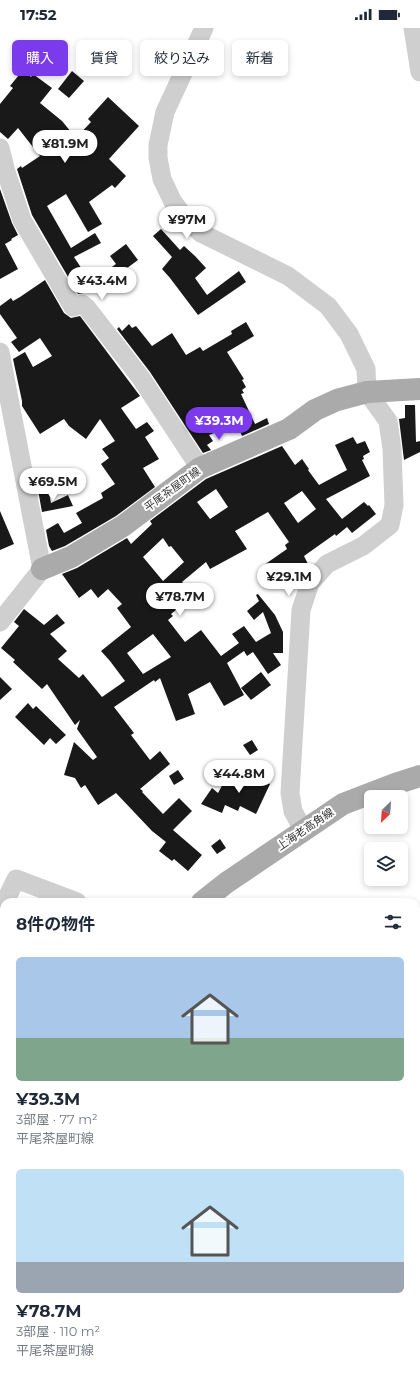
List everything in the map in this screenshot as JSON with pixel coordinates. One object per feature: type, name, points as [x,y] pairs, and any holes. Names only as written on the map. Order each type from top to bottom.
[{"type":"main road","name":"平尾茶屋町線","points":[[42,569],[71,557],[123,526],[200,468],[289,429],[315,410],[337,400],[367,392],[420,389]]},
{"type":"main road","name":"上海老高角線","points":[[207,898],[226,883],[343,804],[394,784],[420,776]]},
{"type":"street","points":[[204,28],[165,112],[158,152],[162,179],[173,202],[181,213],[202,233],[288,276],[328,306],[349,334],[366,369],[367,392],[388,421],[392,449],[394,505],[390,525],[363,546],[327,564],[310,583],[301,610],[290,792],[293,811],[303,830]]},
{"type":"street","points":[[413,28],[420,72]]},
{"type":"street","points":[[0,148],[6,172],[22,220],[73,307],[82,304],[87,308],[141,378],[200,468]]},
{"type":"street","points":[[0,352],[42,569],[0,622]]},
{"type":"street","points":[[7,898],[16,879],[66,898]]},
{"type":"building","points":[[72,71],[76,76],[84,81],[69,98],[58,89]]},
{"type":"building","points":[[18,76],[36,76],[52,88],[40,103],[62,121],[76,138],[91,122],[88,119],[108,97],[139,126],[109,159],[126,176],[115,188],[112,185],[89,202],[102,224],[88,232],[66,194],[47,206],[71,248],[95,233],[101,243],[74,257],[93,286],[83,293],[78,294],[32,215],[17,169],[21,166],[22,168],[40,156],[18,128],[8,139],[0,132],[0,104],[13,88],[10,86]]},
{"type":"building","points":[[0,189],[12,223],[18,235],[5,244],[18,269],[0,279]]},
{"type":"building","points":[[161,229],[180,250],[184,246],[206,268],[195,278],[207,295],[239,271],[246,282],[198,315],[162,269],[172,257],[153,236]]},
{"type":"building","points":[[126,244],[138,260],[115,277],[109,269],[116,264],[110,256]]},
{"type":"building","points":[[45,280],[64,313],[71,318],[80,316],[140,396],[121,408],[136,429],[147,422],[154,431],[145,437],[159,459],[143,468],[155,487],[116,516],[65,546],[52,551],[49,546],[46,530],[58,523],[64,533],[82,523],[76,513],[103,498],[101,493],[115,484],[101,464],[109,458],[102,449],[115,441],[100,419],[86,439],[69,426],[64,419],[40,434],[22,406],[13,359],[25,352],[33,367],[52,356],[40,338],[19,352],[11,342],[17,338],[0,314],[0,306],[11,298],[13,301],[20,297]]},
{"type":"building","points":[[246,322],[254,336],[227,352],[244,379],[242,380],[246,387],[242,390],[244,393],[241,394],[255,424],[267,418],[269,424],[242,436],[237,424],[209,435],[213,441],[207,445],[211,450],[203,453],[150,372],[117,329],[119,327],[122,331],[129,324],[132,328],[136,326],[152,346],[172,333],[186,355],[200,347],[203,351],[232,334],[231,331]]},
{"type":"building","points":[[405,405],[415,405],[416,442],[420,441],[420,452],[404,460],[399,419],[405,418]]},
{"type":"building","points":[[353,437],[357,444],[365,441],[370,452],[363,456],[364,459],[362,460],[370,476],[326,499],[342,519],[364,502],[368,506],[369,505],[376,514],[352,533],[347,527],[336,536],[335,534],[304,556],[309,566],[300,572],[294,563],[272,578],[264,565],[287,549],[285,545],[289,542],[268,512],[235,531],[247,549],[210,569],[206,562],[182,582],[194,595],[171,614],[173,616],[168,620],[185,642],[201,630],[221,656],[239,643],[232,634],[244,626],[256,642],[271,633],[263,612],[254,620],[247,611],[259,601],[256,595],[258,594],[275,615],[283,632],[283,653],[273,653],[281,665],[268,674],[253,652],[247,656],[244,651],[227,663],[244,695],[224,706],[210,682],[188,694],[195,714],[176,721],[160,678],[155,682],[154,680],[114,707],[134,733],[131,735],[150,760],[160,751],[170,764],[140,789],[143,791],[142,792],[163,814],[179,798],[192,811],[173,830],[202,855],[188,871],[174,859],[172,861],[159,851],[166,842],[152,831],[116,793],[98,805],[85,785],[81,788],[75,778],[64,775],[74,742],[93,760],[97,757],[77,729],[80,720],[75,725],[47,684],[42,689],[13,662],[15,660],[1,648],[19,626],[14,622],[24,609],[44,625],[57,614],[65,623],[50,634],[67,651],[58,659],[79,678],[83,674],[102,697],[125,681],[101,651],[131,627],[117,608],[122,604],[108,589],[98,598],[91,589],[79,598],[62,574],[77,568],[127,538],[131,544],[152,524],[150,521],[206,479],[282,446],[295,465],[302,459],[319,485],[347,470],[335,445]],"holes":[[[216,489],[228,507],[210,519],[197,502]],[[302,491],[316,509],[298,523],[284,503]],[[163,538],[169,547],[171,546],[184,562],[163,581],[143,557]],[[153,634],[171,657],[143,674],[127,653]]]},
{"type":"building","points":[[48,488],[51,503],[68,495],[73,506],[42,512],[38,490]]},
{"type":"building","points":[[0,511],[14,544],[0,550]]},
{"type":"building","points":[[261,672],[271,685],[251,700],[241,688]]},
{"type":"building","points":[[0,677],[12,689],[0,700]]},
{"type":"building","points":[[28,703],[33,709],[36,706],[66,735],[56,744],[50,738],[44,745],[15,717]]},
{"type":"building","points":[[252,740],[258,750],[250,755],[243,745]]},
{"type":"building","points":[[248,765],[259,770],[256,776],[270,784],[256,814],[240,806],[238,811],[225,805],[222,813],[201,804],[212,788],[218,793],[224,782],[239,787]]},
{"type":"building","points":[[178,770],[184,779],[174,785],[169,776]]},
{"type":"building","points":[[220,839],[226,848],[217,854],[211,846]]}]
